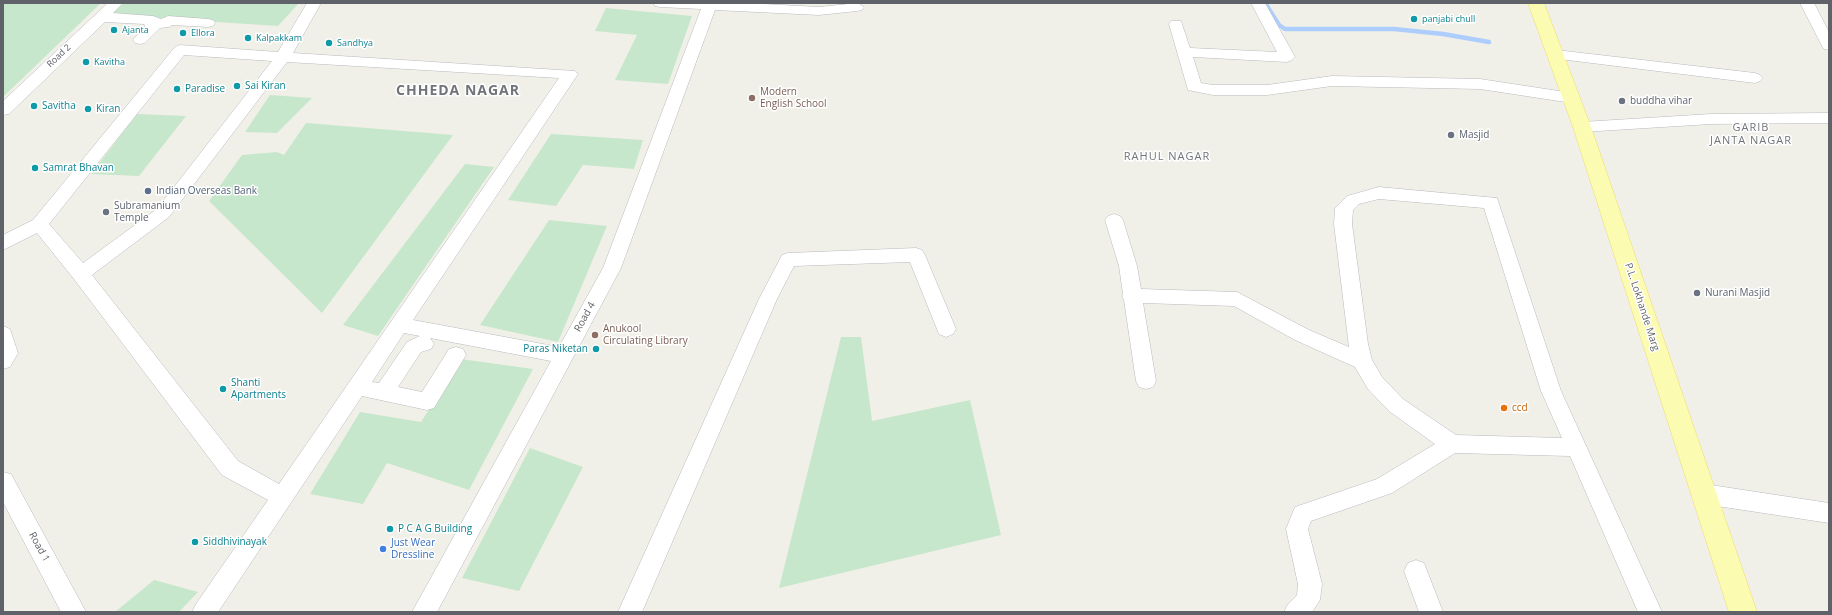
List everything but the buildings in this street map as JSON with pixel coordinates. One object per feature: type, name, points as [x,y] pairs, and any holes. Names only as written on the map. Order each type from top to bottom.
[{"type":"main road","name":"P.L. Lokhande Marg","points":[[1536,3],[1582,126],[1743,612]]},
{"type":"street","name":"Road 2","points":[[3,110],[116,3]]},
{"type":"street","points":[[81,274],[163,213],[283,57],[314,3]]},
{"type":"street","points":[[660,3],[819,11],[831,6],[857,7]]},
{"type":"street","points":[[1184,52],[1287,57],[1258,3]]},
{"type":"street","points":[[1807,3],[1829,46]]},
{"type":"street","name":"Road 4","points":[[424,612],[612,268],[710,5]]},
{"type":"street","points":[[101,17],[153,20],[151,23],[164,24],[168,20],[208,23]]},
{"type":"street","points":[[140,40],[156,23]]},
{"type":"street","points":[[1176,24],[1194,87],[1213,90],[1267,90],[1332,81],[1480,84],[1572,98]]},
{"type":"street","points":[[3,243],[39,224],[180,50],[570,74],[204,612]]},
{"type":"street","points":[[1556,55],[1755,78]]},
{"type":"street","points":[[1582,126],[1711,119],[1829,118]]},
{"type":"street","points":[[1452,444],[1396,405],[1375,383],[1362,361],[1358,344],[1342,224],[1344,208],[1353,200],[1379,193],[1491,202],[1551,391],[1577,447],[1600,504],[1650,612]]},
{"type":"street","points":[[1114,220],[1128,266],[1146,381]]},
{"type":"street","points":[[39,224],[81,274],[230,468],[283,497]]},
{"type":"street","points":[[630,612],[768,299],[788,260],[916,255],[946,329]]},
{"type":"street","points":[[1132,296],[1237,299],[1302,335],[1362,361]]},
{"type":"street","points":[[400,325],[564,356]]},
{"type":"street","points":[[3,334],[8,353],[3,361]]},
{"type":"street","points":[[383,393],[414,348],[418,344],[424,344]]},
{"type":"street","points":[[358,387],[427,402],[456,355]]},
{"type":"street","points":[[1296,612],[1308,600],[1310,584],[1297,529],[1303,514],[1384,486],[1452,444],[1577,447]]},
{"type":"street","name":"Road 1","points":[[3,481],[74,612]]},
{"type":"street","points":[[1704,494],[1829,512]]},
{"type":"street","points":[[1416,571],[1431,612]]},
{"type":"green space","points":[[3,3],[101,3],[3,97]]},
{"type":"green space","points":[[124,3],[299,3],[278,26],[108,15]]},
{"type":"green space","points":[[606,8],[692,16],[668,84],[615,80],[637,35],[595,31]]},
{"type":"green space","points":[[270,95],[312,98],[277,133],[245,132]]},
{"type":"green space","points":[[137,114],[186,116],[139,176],[91,174]]},
{"type":"green space","points":[[306,123],[453,135],[322,313],[209,201],[242,155],[277,152],[284,155]]},
{"type":"green space","points":[[551,134],[643,140],[634,169],[583,165],[556,206],[508,200]]},
{"type":"green space","points":[[465,164],[494,167],[378,336],[343,325]]},
{"type":"green space","points":[[549,220],[607,226],[558,342],[480,325]]},
{"type":"green space","points":[[841,337],[861,337],[872,421],[970,400],[1001,535],[779,588]]},
{"type":"green space","points":[[461,359],[533,369],[469,490],[387,463],[363,504],[310,494],[360,412],[421,422]]},
{"type":"green space","points":[[530,448],[583,467],[519,591],[462,578]]},
{"type":"green space","points":[[154,580],[198,592],[179,612],[115,612]]},
{"type":"waterway","points":[[1265,3],[1279,25],[1285,29],[1394,29],[1443,34],[1489,42]]},
{"type":"place","name":"panjabi chull","points":[[1414,19]]},
{"type":"place","name":"Ajanta","points":[[114,30]]},
{"type":"place","name":"Ellora","points":[[183,33]]},
{"type":"place","name":"Kalpakkam","points":[[248,38]]},
{"type":"place","name":"Sandhya","points":[[329,43]]},
{"type":"place","name":"Kavitha","points":[[86,62]]},
{"type":"place","name":"Sai Kiran","points":[[237,86]]},
{"type":"place","name":"Paradise","points":[[177,89]]},
{"type":"place","name":"Modern English School","points":[[752,98]]},
{"type":"place","name":"buddha vihar","points":[[1622,101]]},
{"type":"place","name":"Savitha","points":[[34,106]]},
{"type":"place","name":"Kiran","points":[[88,109]]},
{"type":"place","name":"Masjid","points":[[1451,135]]},
{"type":"place","name":"Samrat Bhavan","points":[[35,168]]},
{"type":"place","name":"Indian Overseas Bank","points":[[148,191]]},
{"type":"place","name":"Subramanium Temple","points":[[106,212]]},
{"type":"place","name":"Nurani Masjid","points":[[1697,293]]},
{"type":"place","name":"Anukool Circulating Library","points":[[595,335]]},
{"type":"place","name":"Paras Niketan","points":[[596,349]]},
{"type":"place","name":"Shanti Apartments","points":[[223,389]]},
{"type":"place","name":"ccd","points":[[1504,408]]},
{"type":"place","name":"P C A G Building","points":[[390,529]]},
{"type":"place","name":"Siddhivinayak","points":[[195,542]]},
{"type":"place","name":"Just Wear Dressline","points":[[383,549]]},
{"type":"district","name":"CHHEDA NAGAR","points":[[458,91]]},
{"type":"district","name":"GARIB JANTA NAGAR","points":[[1751,134]]},
{"type":"district","name":"RAHUL NAGAR","points":[[1167,157]]}]
